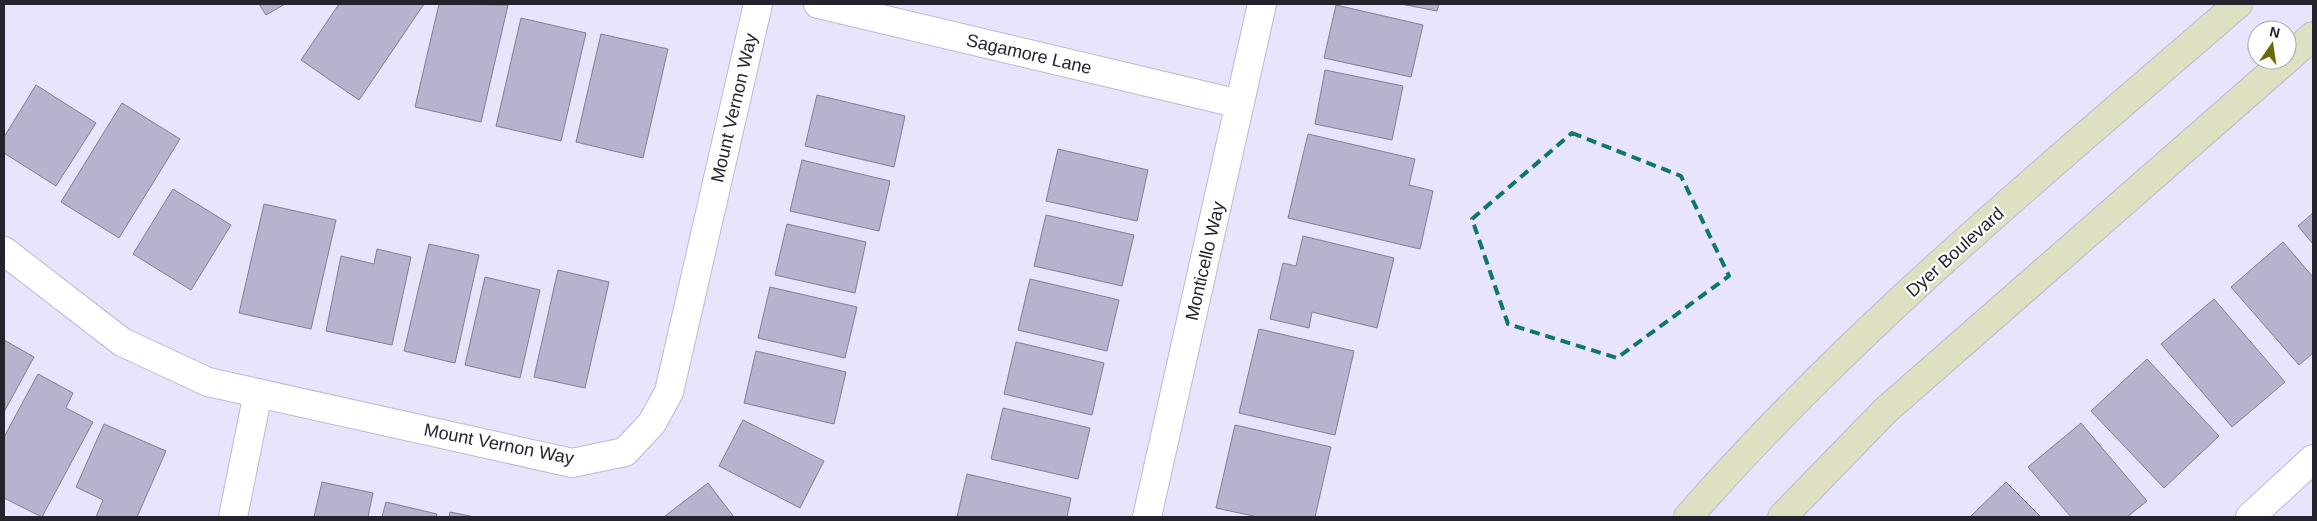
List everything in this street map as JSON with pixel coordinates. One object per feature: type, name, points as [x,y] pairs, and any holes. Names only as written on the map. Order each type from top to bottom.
[{"type":"main road","name":"Dyer Boulevard","points":[[1688,517],[1734,464],[1832,365],[2007,204],[2238,4]]},
{"type":"main road","points":[[2297,50],[2313,36]]},
{"type":"main road","points":[[1782,517],[1886,410],[2275,70]]},
{"type":"street","name":"Mount Vernon Way","points":[[4,251],[122,342],[208,382],[572,463],[625,452],[652,423],[669,392],[758,4]]},
{"type":"street","name":"Sagamore Lane","points":[[818,4],[1240,104]]},
{"type":"street","name":"Monticello Way","points":[[1147,517],[1262,4]]},
{"type":"street","points":[[233,517],[258,393]]},
{"type":"street","points":[[2250,517],[2311,465]]},
{"type":"highlighted area","points":[[1572,133],[1681,176],[1729,276],[1617,358],[1508,324],[1472,219]]},
{"type":"building","points":[[259,4],[285,4],[266,15]]},
{"type":"building","points":[[339,4],[424,4],[359,100],[301,60]]},
{"type":"building","points":[[439,4],[508,5],[481,122],[415,107]]},
{"type":"building","points":[[1401,4],[1439,4],[1437,11]]},
{"type":"building","points":[[1336,5],[1423,25],[1411,77],[1324,58]]},
{"type":"building","points":[[521,18],[586,33],[561,141],[496,126]]},
{"type":"building","points":[[601,34],[668,49],[643,158],[576,142]]},
{"type":"building","points":[[1325,70],[1403,86],[1392,140],[1315,124]]},
{"type":"building","points":[[36,85],[96,123],[56,186],[4,153],[4,137]]},
{"type":"building","points":[[817,95],[905,116],[894,167],[805,146]]},
{"type":"building","points":[[122,103],[180,139],[119,238],[61,202]]},
{"type":"building","points":[[1308,134],[1415,159],[1409,185],[1433,191],[1420,249],[1288,218]]},
{"type":"building","points":[[1058,149],[1148,170],[1137,221],[1046,201]]},
{"type":"building","points":[[802,160],[890,181],[879,231],[790,211]]},
{"type":"building","points":[[173,189],[231,225],[191,290],[133,254]]},
{"type":"building","points":[[264,204],[336,220],[311,329],[239,313]]},
{"type":"building","points":[[2313,213],[2313,244],[2298,226]]},
{"type":"building","points":[[1046,215],[1134,235],[1122,286],[1034,266]]},
{"type":"building","points":[[787,224],[866,242],[855,293],[775,275]]},
{"type":"building","points":[[1303,236],[1394,258],[1377,328],[1312,312],[1309,328],[1270,319],[1283,263],[1296,266]]},
{"type":"building","points":[[2283,242],[2313,277],[2313,353],[2299,365],[2231,287]]},
{"type":"building","points":[[429,244],[479,255],[455,363],[404,351]]},
{"type":"building","points":[[377,249],[411,257],[392,345],[326,331],[341,256],[374,264]]},
{"type":"building","points":[[558,270],[609,282],[585,388],[534,377]]},
{"type":"building","points":[[485,277],[540,290],[520,378],[465,365]]},
{"type":"building","points":[[1030,279],[1119,300],[1107,351],[1018,330]]},
{"type":"building","points":[[770,287],[857,307],[845,358],[758,338]]},
{"type":"building","points":[[2214,299],[2285,382],[2232,427],[2161,344]]},
{"type":"building","points":[[1259,329],[1354,351],[1335,435],[1239,413]]},
{"type":"building","points":[[4,340],[34,357],[4,412]]},
{"type":"building","points":[[1016,342],[1104,363],[1092,415],[1004,394]]},
{"type":"building","points":[[756,351],[846,372],[834,424],[744,403]]},
{"type":"building","points":[[2147,359],[2219,436],[2164,488],[2091,411]]},
{"type":"building","points":[[38,374],[73,393],[66,408],[93,422],[42,517],[4,498],[4,437]]},
{"type":"building","points":[[1003,408],[1090,428],[1078,479],[991,459]]},
{"type":"building","points":[[743,420],[824,461],[800,508],[719,466]]},
{"type":"building","points":[[2081,423],[2147,501],[2127,517],[2071,517],[2028,467]]},
{"type":"building","points":[[104,424],[166,451],[137,517],[96,517],[103,500],[76,487]]},
{"type":"building","points":[[1235,425],[1331,447],[1315,517],[1258,517],[1216,508]]},
{"type":"building","points":[[967,474],[1071,498],[1067,517],[957,517]]},
{"type":"building","points":[[322,482],[373,493],[368,517],[314,517]]},
{"type":"building","points":[[2006,482],[2041,517],[1970,517]]},
{"type":"building","points":[[708,483],[734,517],[665,516]]},
{"type":"building","points":[[386,502],[437,514],[436,517],[382,517]]},
{"type":"building","points":[[450,512],[475,517],[449,517]]}]
